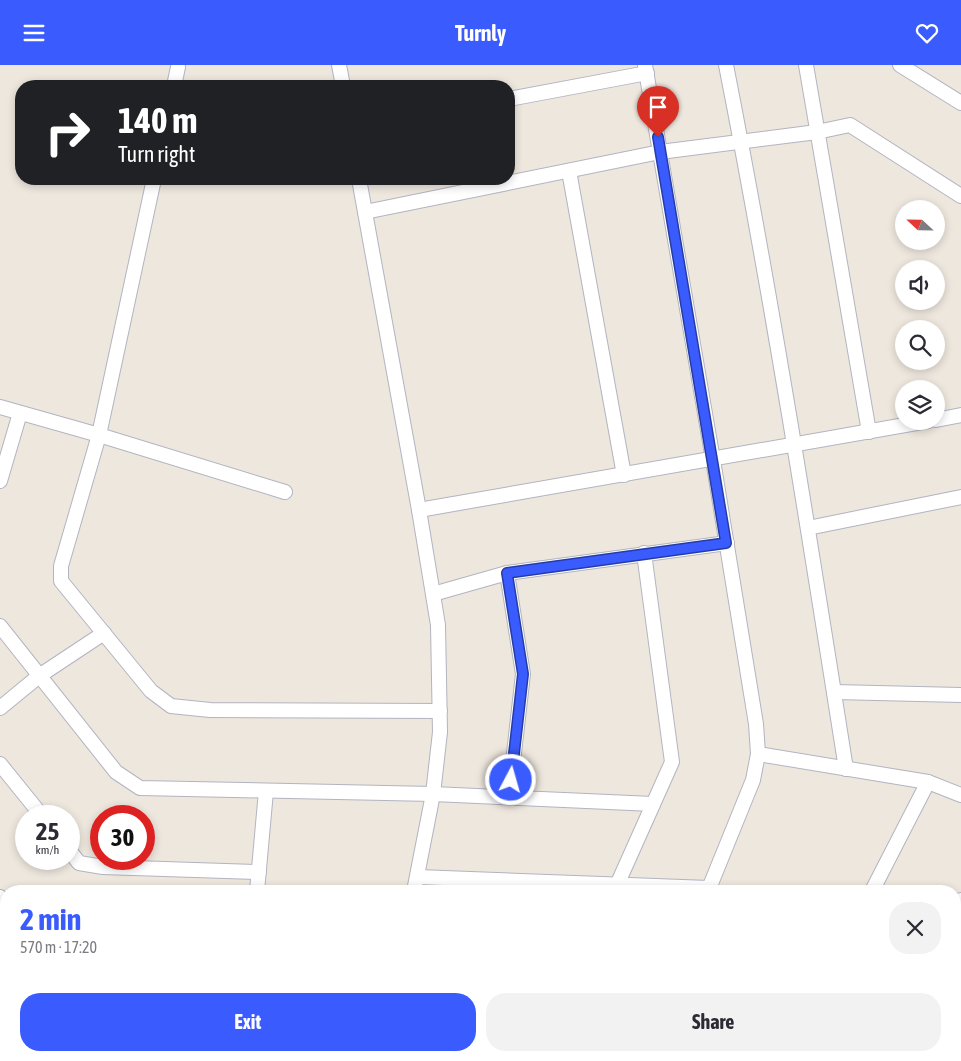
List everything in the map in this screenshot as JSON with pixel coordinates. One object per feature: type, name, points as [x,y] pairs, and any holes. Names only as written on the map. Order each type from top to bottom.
[{"type":"street","points":[[339,65],[342,80]]},
{"type":"street","points":[[806,65],[869,432]]},
{"type":"street","points":[[900,65],[961,103]]},
{"type":"street","points":[[176,80],[180,66]]},
{"type":"street","points":[[729,66],[795,445],[846,769]]},
{"type":"street","points":[[515,98],[646,69],[756,724],[758,754],[753,780],[710,885]]},
{"type":"street","points":[[515,182],[660,153],[817,132],[850,125],[961,196]]},
{"type":"street","points":[[569,171],[624,475]]},
{"type":"street","points":[[153,185],[99,435],[62,566],[62,581],[151,691],[171,706],[210,710],[440,711]]},
{"type":"street","points":[[360,185],[438,625],[440,732],[433,794],[416,885]]},
{"type":"street","points":[[366,213],[501,185]]},
{"type":"street","points":[[0,407],[285,492]]},
{"type":"street","points":[[0,481],[20,413]]},
{"type":"street","points":[[945,418],[961,415]]},
{"type":"street","points":[[419,510],[895,427]]},
{"type":"street","points":[[808,528],[961,497]]},
{"type":"street","points":[[433,594],[507,573],[726,543]]},
{"type":"street","points":[[418,877],[618,885],[672,762],[644,553]]},
{"type":"street","points":[[507,573],[523,674],[509,797]]},
{"type":"street","points":[[0,626],[116,772],[140,788],[433,794],[653,804]]},
{"type":"street","points":[[0,708],[40,676],[104,633]]},
{"type":"street","points":[[834,692],[961,695]]},
{"type":"street","points":[[758,754],[928,782],[961,795]]},
{"type":"street","points":[[0,764],[33,805]]},
{"type":"street","points":[[875,885],[928,782]]},
{"type":"street","points":[[258,885],[266,791]]},
{"type":"street","points":[[80,863],[103,867],[259,872]]},
{"type":"route","points":[[511,780],[523,674],[507,573],[726,543],[658,137]]}]
